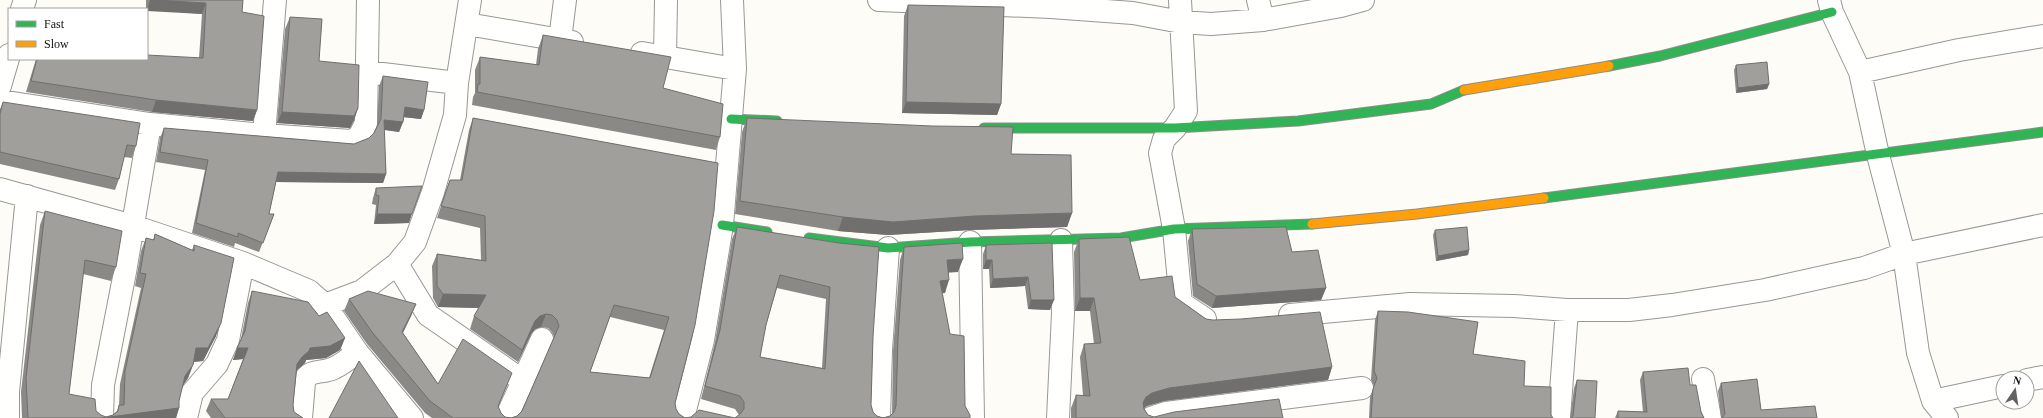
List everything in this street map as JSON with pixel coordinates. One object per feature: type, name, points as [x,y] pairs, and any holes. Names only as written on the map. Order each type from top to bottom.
[{"type":"street","points":[[264,135],[275,0]]},
{"type":"street","points":[[0,101],[150,124],[264,135],[351,141],[359,137],[366,123],[368,0]]},
{"type":"street","points":[[325,305],[362,291],[397,264],[415,242],[433,192],[455,115],[457,83],[470,0]]},
{"type":"street","points":[[560,40],[566,0]]},
{"type":"street","points":[[665,57],[666,0]]},
{"type":"street","points":[[691,414],[722,226],[735,69],[732,0]]},
{"type":"street","points":[[879,0],[1051,7],[1133,14],[1181,22],[1211,24],[1260,10],[1341,6],[1363,0]]},
{"type":"street","points":[[1180,0],[1186,111],[1175,128],[1164,139],[1160,153],[1174,229],[1181,303],[1208,321],[1222,321]]},
{"type":"street","points":[[976,128],[1175,128],[1298,121],[1431,104],[1466,89],[1590,70],[1629,62],[1831,6],[1860,72],[1878,155],[1904,254],[1918,354],[1933,401],[1947,418]]},
{"type":"street","points":[[467,24],[590,45]]},
{"type":"street","points":[[1860,72],[1959,50],[2043,36]]},
{"type":"street","points":[[620,50],[735,69]]},
{"type":"street","points":[[0,86],[8,58]]},
{"type":"street","points":[[366,72],[457,83]]},
{"type":"street","points":[[455,115],[478,119]]},
{"type":"street","points":[[731,119],[786,121]]},
{"type":"street","points":[[102,418],[104,385],[150,124]]},
{"type":"street","points":[[798,237],[888,248],[970,242],[1121,238],[1174,229],[1291,226],[1417,214],[1878,155],[2043,132]]},
{"type":"street","points":[[704,161],[727,165]]},
{"type":"street","points":[[0,189],[133,226],[243,263],[309,291],[325,305],[357,352],[412,418]]},
{"type":"street","points":[[8,418],[4,392],[27,196]]},
{"type":"street","points":[[1268,317],[1410,304],[1514,306],[1567,310],[1643,308],[1765,290],[1864,268],[1904,254],[2043,224]]},
{"type":"street","points":[[722,226],[776,233]]},
{"type":"street","points":[[1058,418],[1063,313],[1061,240]]},
{"type":"street","points":[[970,242],[974,356],[973,418]]},
{"type":"street","points":[[879,418],[880,350],[888,248]]},
{"type":"street","points":[[186,418],[192,393],[217,364],[228,340],[243,263]]},
{"type":"street","points":[[397,264],[428,315],[523,381]]},
{"type":"street","points":[[1559,418],[1567,310]]},
{"type":"street","points":[[506,418],[542,339]]},
{"type":"street","points":[[301,418],[304,382],[306,376],[310,373],[332,370],[357,352]]},
{"type":"street","points":[[1703,379],[1710,418]]},
{"type":"street","points":[[1152,418],[1166,413],[1362,388]]},
{"type":"street","points":[[1933,401],[1995,388]]},
{"type":"building","points":[[155,0],[243,0],[242,12],[264,16],[257,110],[156,100],[31,81],[37,60],[148,60],[148,55],[203,58],[206,3]]},
{"type":"building","points":[[908,5],[1004,7],[1001,104],[906,102]]},
{"type":"building","points":[[290,17],[322,19],[319,61],[359,65],[358,108],[354,116],[282,112]]},
{"type":"building","points":[[543,35],[671,57],[663,88],[723,104],[720,137],[477,92],[478,84],[480,84],[480,57],[539,65]]},
{"type":"building","points":[[1767,62],[1769,84],[1738,88],[1736,65]]},
{"type":"building","points":[[383,76],[428,82],[424,110],[405,107],[403,122],[384,120],[386,174],[278,172],[269,214],[274,214],[263,243],[238,233],[238,237],[196,223],[208,160],[160,152],[164,128],[354,144],[369,138],[374,133],[381,119]]},
{"type":"building","points":[[3,102],[140,123],[136,146],[127,145],[119,179],[0,152],[0,114]]},
{"type":"building","points":[[473,118],[718,163],[714,211],[695,325],[675,403],[679,414],[685,418],[511,418],[517,416],[522,411],[559,326],[557,320],[552,315],[546,314],[540,316],[535,321],[522,350],[474,316],[486,295],[443,294],[437,286],[437,254],[486,261],[485,216],[441,206],[450,180],[462,180]],"holes":[[[614,305],[669,317],[650,378],[590,372]]]},
{"type":"building","points":[[747,118],[932,126],[1013,127],[1011,154],[1071,155],[1072,213],[975,216],[893,222],[843,217],[740,201]]},
{"type":"building","points":[[422,186],[412,214],[377,214],[379,196],[376,195],[376,188]]},
{"type":"building","points":[[45,211],[122,231],[116,267],[85,260],[69,394],[95,399],[96,411],[106,417],[113,415],[118,411],[119,405],[124,405],[125,371],[146,274],[140,273],[146,238],[154,240],[155,234],[194,251],[194,245],[234,258],[221,323],[208,348],[196,348],[193,365],[185,376],[179,401],[179,408],[101,418],[28,418],[26,378]]},
{"type":"building","points":[[737,227],[839,243],[879,247],[873,337],[871,405],[873,412],[877,416],[883,418],[735,418],[744,409],[744,402],[740,396],[705,386],[720,330]],"holes":[[[780,275],[830,287],[825,369],[760,357],[766,325]]]},
{"type":"building","points":[[1286,227],[1292,252],[1318,250],[1326,288],[1216,296],[1197,284],[1192,229]]},
{"type":"building","points":[[1467,227],[1469,250],[1438,256],[1435,230]]},
{"type":"building","points":[[1129,237],[1140,280],[1172,276],[1175,297],[1206,319],[1241,319],[1320,312],[1332,367],[1169,388],[1152,393],[1146,397],[1143,403],[1144,409],[1148,415],[1154,417],[1174,412],[1279,399],[1283,418],[1076,418],[1076,395],[1090,396],[1084,344],[1101,343],[1094,298],[1080,298],[1079,239]]},
{"type":"building","points":[[962,243],[963,259],[947,260],[949,280],[940,281],[950,334],[964,336],[965,406],[970,418],[883,418],[890,416],[894,412],[896,406],[898,338],[904,247]]},
{"type":"building","points":[[1052,243],[1054,300],[1031,300],[1028,277],[993,279],[992,260],[986,260],[986,245]]},
{"type":"building","points":[[252,291],[308,302],[319,316],[327,312],[345,338],[330,346],[310,348],[297,364],[293,405],[294,412],[303,418],[225,418],[211,399],[228,399],[248,348],[237,348],[245,331]]},
{"type":"building","points":[[368,291],[416,304],[402,332],[438,384],[463,339],[512,373],[498,406],[501,413],[505,417],[511,418],[453,418],[430,401],[372,332],[349,299]]},
{"type":"building","points":[[1378,311],[1408,312],[1478,322],[1473,354],[1525,361],[1524,386],[1551,387],[1551,415],[1553,418],[1371,418],[1373,389],[1377,378],[1374,371]]},
{"type":"building","points":[[359,361],[398,418],[329,418]]},
{"type":"building","points":[[1688,368],[1690,385],[1696,385],[1701,412],[1704,418],[1618,418],[1618,411],[1647,412],[1643,372]]},
{"type":"building","points":[[1757,379],[1761,410],[1815,406],[1817,418],[1722,418],[1725,414],[1721,383]]},
{"type":"building","points":[[1577,380],[1597,381],[1595,418],[1571,418],[1573,416]]},
{"type":"building","points":[[699,410],[735,418],[685,418],[691,417]]},
{"type":"traffic: fast","points":[[1609,66],[1660,56],[1832,12]]},
{"type":"traffic: fast","points":[[984,128],[1175,128],[1298,121],[1431,104],[1464,90]]},
{"type":"traffic: fast","points":[[731,119],[777,121]]},
{"type":"traffic: fast","points":[[1544,198],[2043,132]]},
{"type":"traffic: fast","points":[[809,238],[888,248],[970,242],[1121,238],[1174,229],[1312,224]]},
{"type":"traffic: fast","points":[[722,225],[767,232]]},
{"type":"traffic: slow","points":[[1464,90],[1609,66]]},
{"type":"traffic: slow","points":[[1312,224],[1417,214],[1544,198]]}]
